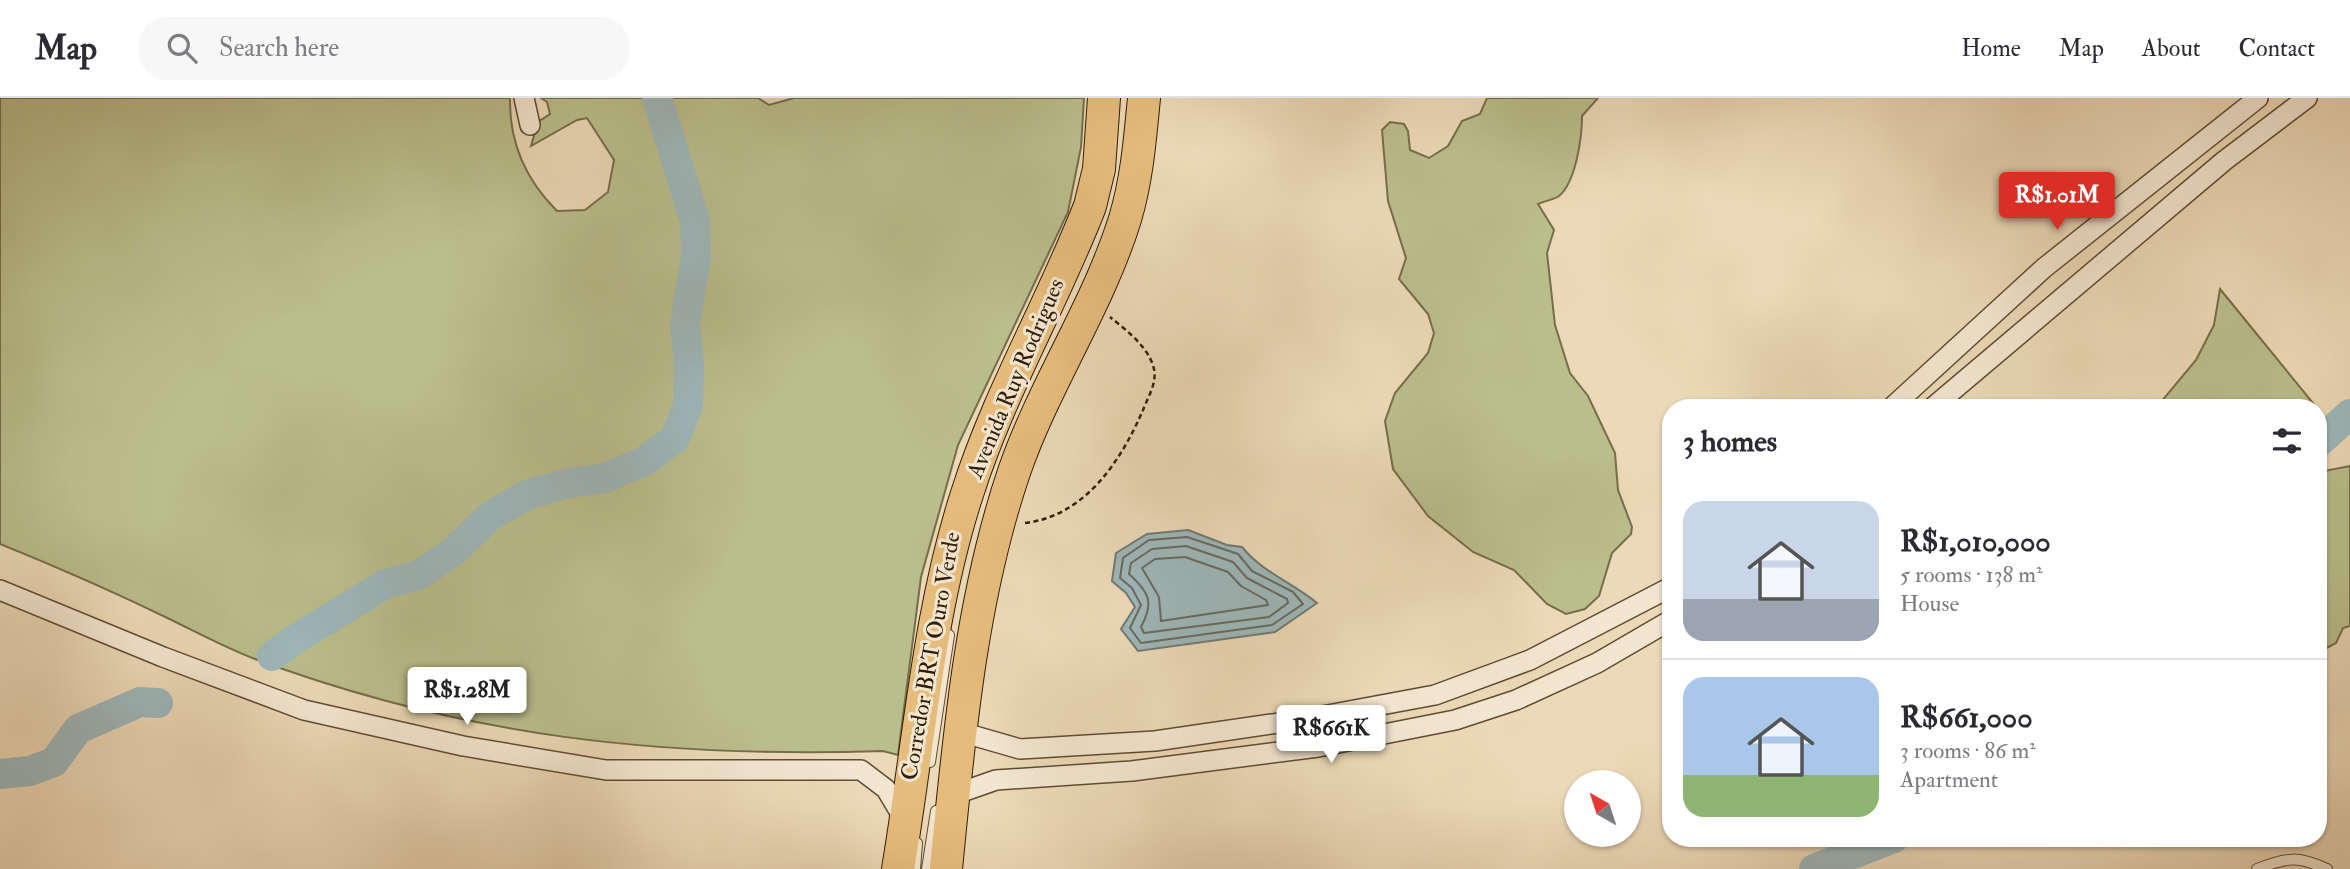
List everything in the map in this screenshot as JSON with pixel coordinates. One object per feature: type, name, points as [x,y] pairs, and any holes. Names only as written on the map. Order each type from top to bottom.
[{"type":"main road","name":"Avenida Ruy Rodrigues","points":[[898,869],[913,825],[937,618],[955,537],[994,418],[1090,206],[1099,169],[1104,98]]},
{"type":"main road","name":"Avenida Ruy Rodrigues","points":[[946,869],[946,795],[956,723],[999,521],[1030,430],[1118,241],[1131,199],[1144,98]]},
{"type":"street","points":[[524,98],[530,125]]},
{"type":"street","points":[[1901,399],[2044,268],[2258,98]]},
{"type":"street","points":[[1944,399],[2224,161],[2307,98]]},
{"type":"street","points":[[0,590],[163,657],[304,710],[463,746],[606,770],[862,770],[886,789],[913,825]]},
{"type":"street","points":[[956,723],[1020,750],[1155,741],[1306,719],[1435,695],[1530,660],[1662,592]]},
{"type":"street","points":[[946,795],[996,780],[1132,771],[1318,747],[1455,720],[1547,686],[1597,663],[1662,625]]},
{"type":"street","points":[[1530,660],[1547,686]]},
{"type":"lane","name":"Corredor BRT Ouro Verde","points":[[928,777],[951,621]]},
{"type":"lane","name":"Corredor BRT Ouro Verde","points":[[956,723],[960,646]]},
{"type":"lane","name":"Corredor BRT Ouro Verde","points":[[927,869],[946,795]]},
{"type":"lane","points":[[913,825],[915,869]]},
{"type":"lane","points":[[2257,869],[2279,860],[2303,858],[2327,869]]},
{"type":"path","points":[[999,521],[1015,523],[1042,520],[1090,493],[1119,457],[1151,390],[1155,373],[1152,362],[1136,340],[1110,317],[1088,306]]},
{"type":"green space","points":[[0,98],[510,98],[510,115],[522,160],[536,187],[557,211],[585,210],[608,192],[614,160],[587,118],[577,120],[531,146],[538,122],[550,114],[547,102],[541,98],[758,98],[769,105],[794,98],[1084,98],[1081,147],[1068,212],[958,445],[921,577],[898,755],[883,751],[721,751],[642,746],[487,724],[410,707],[333,686],[255,659],[0,544]]},
{"type":"green space","points":[[1487,98],[1598,98],[1582,116],[1577,159],[1570,181],[1559,196],[1538,204],[1554,230],[1547,253],[1555,325],[1570,373],[1588,396],[1615,453],[1618,490],[1632,527],[1631,534],[1612,553],[1599,596],[1585,609],[1566,614],[1547,604],[1514,570],[1473,552],[1428,516],[1393,469],[1385,421],[1395,393],[1428,353],[1434,333],[1428,314],[1399,279],[1406,258],[1388,201],[1382,130],[1390,122],[1404,124],[1408,131],[1410,150],[1429,158],[1448,146],[1462,121],[1480,114]]},
{"type":"green space","points":[[2220,289],[2310,399],[2164,399],[2196,360],[2214,325]]},
{"type":"green space","points":[[2350,466],[2350,626],[2343,628],[2336,643],[2327,648],[2327,470]]},
{"type":"water","points":[[1188,530],[1227,545],[1242,547],[1268,571],[1317,603],[1275,632],[1138,651],[1121,629],[1135,607],[1126,593],[1112,581],[1116,553],[1147,534]]},
{"type":"waterway","points":[[272,656],[385,584],[419,575],[454,551],[490,516],[529,494],[569,483],[605,478],[645,461],[675,438],[688,405],[689,364],[685,323],[696,257],[695,221],[657,98]]},
{"type":"waterway","points":[[2327,435],[2350,414]]},
{"type":"waterway","points":[[0,774],[30,771],[54,762],[78,729],[140,702],[158,703]]},
{"type":"waterway","points":[[1814,869],[1871,847]]}]
